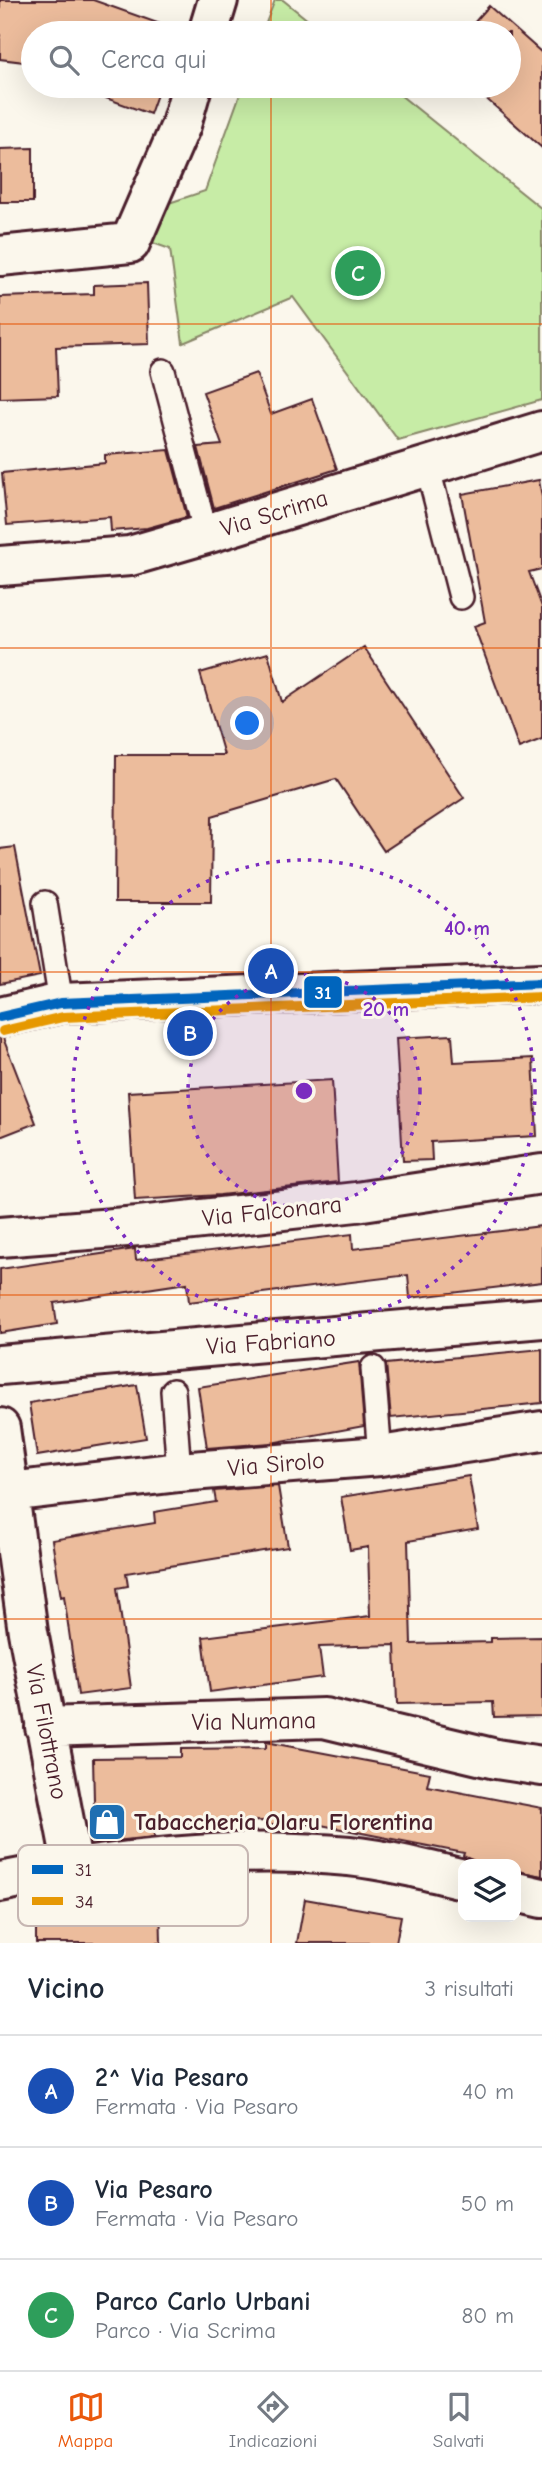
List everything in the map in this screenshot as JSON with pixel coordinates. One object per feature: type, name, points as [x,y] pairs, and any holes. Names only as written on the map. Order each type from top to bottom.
[{"type":"street","points":[[212,21],[218,0]]},
{"type":"street","points":[[0,256],[130,243],[181,124],[189,98]]},
{"type":"street","name":"Via Scrima","points":[[0,566],[130,556],[542,431]]},
{"type":"street","points":[[0,1017],[61,1003],[542,983]]},
{"type":"street","name":"Via Falconara","points":[[0,1237],[139,1226],[356,1202],[542,1174]]},
{"type":"street","name":"Via Fabriano","points":[[0,1365],[542,1318]]},
{"type":"street","name":"Via Filottrano","points":[[0,1428],[28,1632],[68,1845]]},
{"type":"street","name":"Via Sirolo","points":[[9,1492],[179,1472],[380,1456],[542,1431]]},
{"type":"street","name":"Via Numana","points":[[45,1727],[324,1718],[496,1759],[542,1766]]},
{"type":"street","points":[[248,1853],[350,1856],[458,1878]]},
{"type":"street","points":[[0,1882],[18,1879]]},
{"type":"street","points":[[521,1893],[542,1898]]},
{"type":"lane","points":[[163,371],[206,534]]},
{"type":"lane","points":[[427,465],[461,597]]},
{"type":"lane","points":[[45,903],[61,1003]]},
{"type":"lane","points":[[373,1368],[380,1456]]},
{"type":"lane","points":[[173,1391],[179,1472]]},
{"type":"green space","points":[[275,0],[283,0],[309,21],[267,21]]},
{"type":"green space","points":[[239,98],[404,98],[542,209],[542,400],[398,440],[293,297],[183,343],[170,249],[153,243],[157,207],[205,191]]},
{"type":"building","points":[[0,0],[93,0],[152,21],[21,21],[21,62],[0,59]]},
{"type":"building","points":[[489,6],[506,21],[476,21]]},
{"type":"building","points":[[521,34],[542,53],[542,148],[485,98],[521,98]]},
{"type":"building","points":[[106,98],[156,98],[150,114]]},
{"type":"building","points":[[33,148],[33,202],[0,202],[0,149]]},
{"type":"building","points":[[147,283],[149,344],[56,347],[58,396],[0,398],[0,297],[94,294],[94,285]]},
{"type":"building","points":[[256,373],[271,414],[312,399],[337,469],[214,508],[198,447],[222,445],[203,392]]},
{"type":"building","points":[[169,450],[187,517],[147,528],[111,531],[110,517],[7,525],[2,473],[105,463],[105,455]]},
{"type":"building","points":[[539,480],[542,497],[542,569],[529,572],[542,607],[542,739],[519,748],[474,626],[485,622],[462,494]]},
{"type":"building","points":[[364,647],[464,798],[384,851],[336,779],[252,804],[212,816],[211,902],[115,902],[116,755],[224,755],[200,673],[268,653],[282,702]]},
{"type":"building","points":[[15,847],[40,976],[0,984],[0,849]]},
{"type":"building","points":[[452,1035],[454,1062],[533,1058],[537,1136],[431,1142],[432,1160],[403,1161],[396,1038]]},
{"type":"building","points":[[0,1038],[3,1038],[36,1123],[0,1137]]},
{"type":"building","points":[[332,1080],[338,1182],[220,1195],[135,1200],[128,1092]]},
{"type":"building","points":[[542,1226],[542,1282],[410,1298],[408,1275],[189,1302],[187,1283],[54,1303],[57,1324],[0,1333],[0,1269],[135,1249],[136,1260],[352,1234],[353,1249]]},
{"type":"building","points":[[542,1349],[542,1403],[391,1418],[386,1364]]},
{"type":"building","points":[[359,1362],[364,1426],[271,1443],[207,1448],[198,1387]]},
{"type":"building","points":[[137,1385],[146,1438],[37,1456],[29,1403]]},
{"type":"building","points":[[469,1476],[478,1529],[408,1541],[411,1644],[491,1642],[491,1638],[542,1637],[542,1716],[494,1717],[493,1702],[397,1704],[395,1645],[319,1647],[323,1677],[210,1692],[203,1637],[370,1616],[368,1547],[350,1550],[341,1497]]},
{"type":"building","points":[[278,1486],[288,1547],[126,1573],[128,1586],[117,1588],[131,1688],[78,1695],[64,1596],[61,1597],[52,1540],[155,1523],[154,1512],[216,1502],[214,1491]]},
{"type":"building","points":[[266,1742],[430,1773],[427,1786],[542,1808],[542,1876],[521,1872],[521,1859],[469,1859],[463,1856],[464,1853],[316,1824],[267,1825],[267,1821],[154,1823],[154,1837],[95,1843],[93,1758],[181,1757],[181,1749],[266,1748]]},
{"type":"building","points":[[305,1899],[401,1916],[396,1943],[297,1943]]},
{"type":"building","points":[[36,1926],[161,1926],[161,1943],[36,1943]]},
{"type":"transit line","name":"31","points":[[0,1017],[61,1003],[542,983]]},
{"type":"transit line","name":"34","points":[[3,1031],[63,1017],[542,997]]},
{"type":"place","name":"Parco Carlo Urbani","points":[[358,273]]},
{"type":"place","name":"2^ Via Pesaro","points":[[271,971]]},
{"type":"place","name":"Via Pesaro","points":[[190,1033]]},
{"type":"place","name":"Tabaccheria Olaru Florentina","points":[[107,1822]]}]
